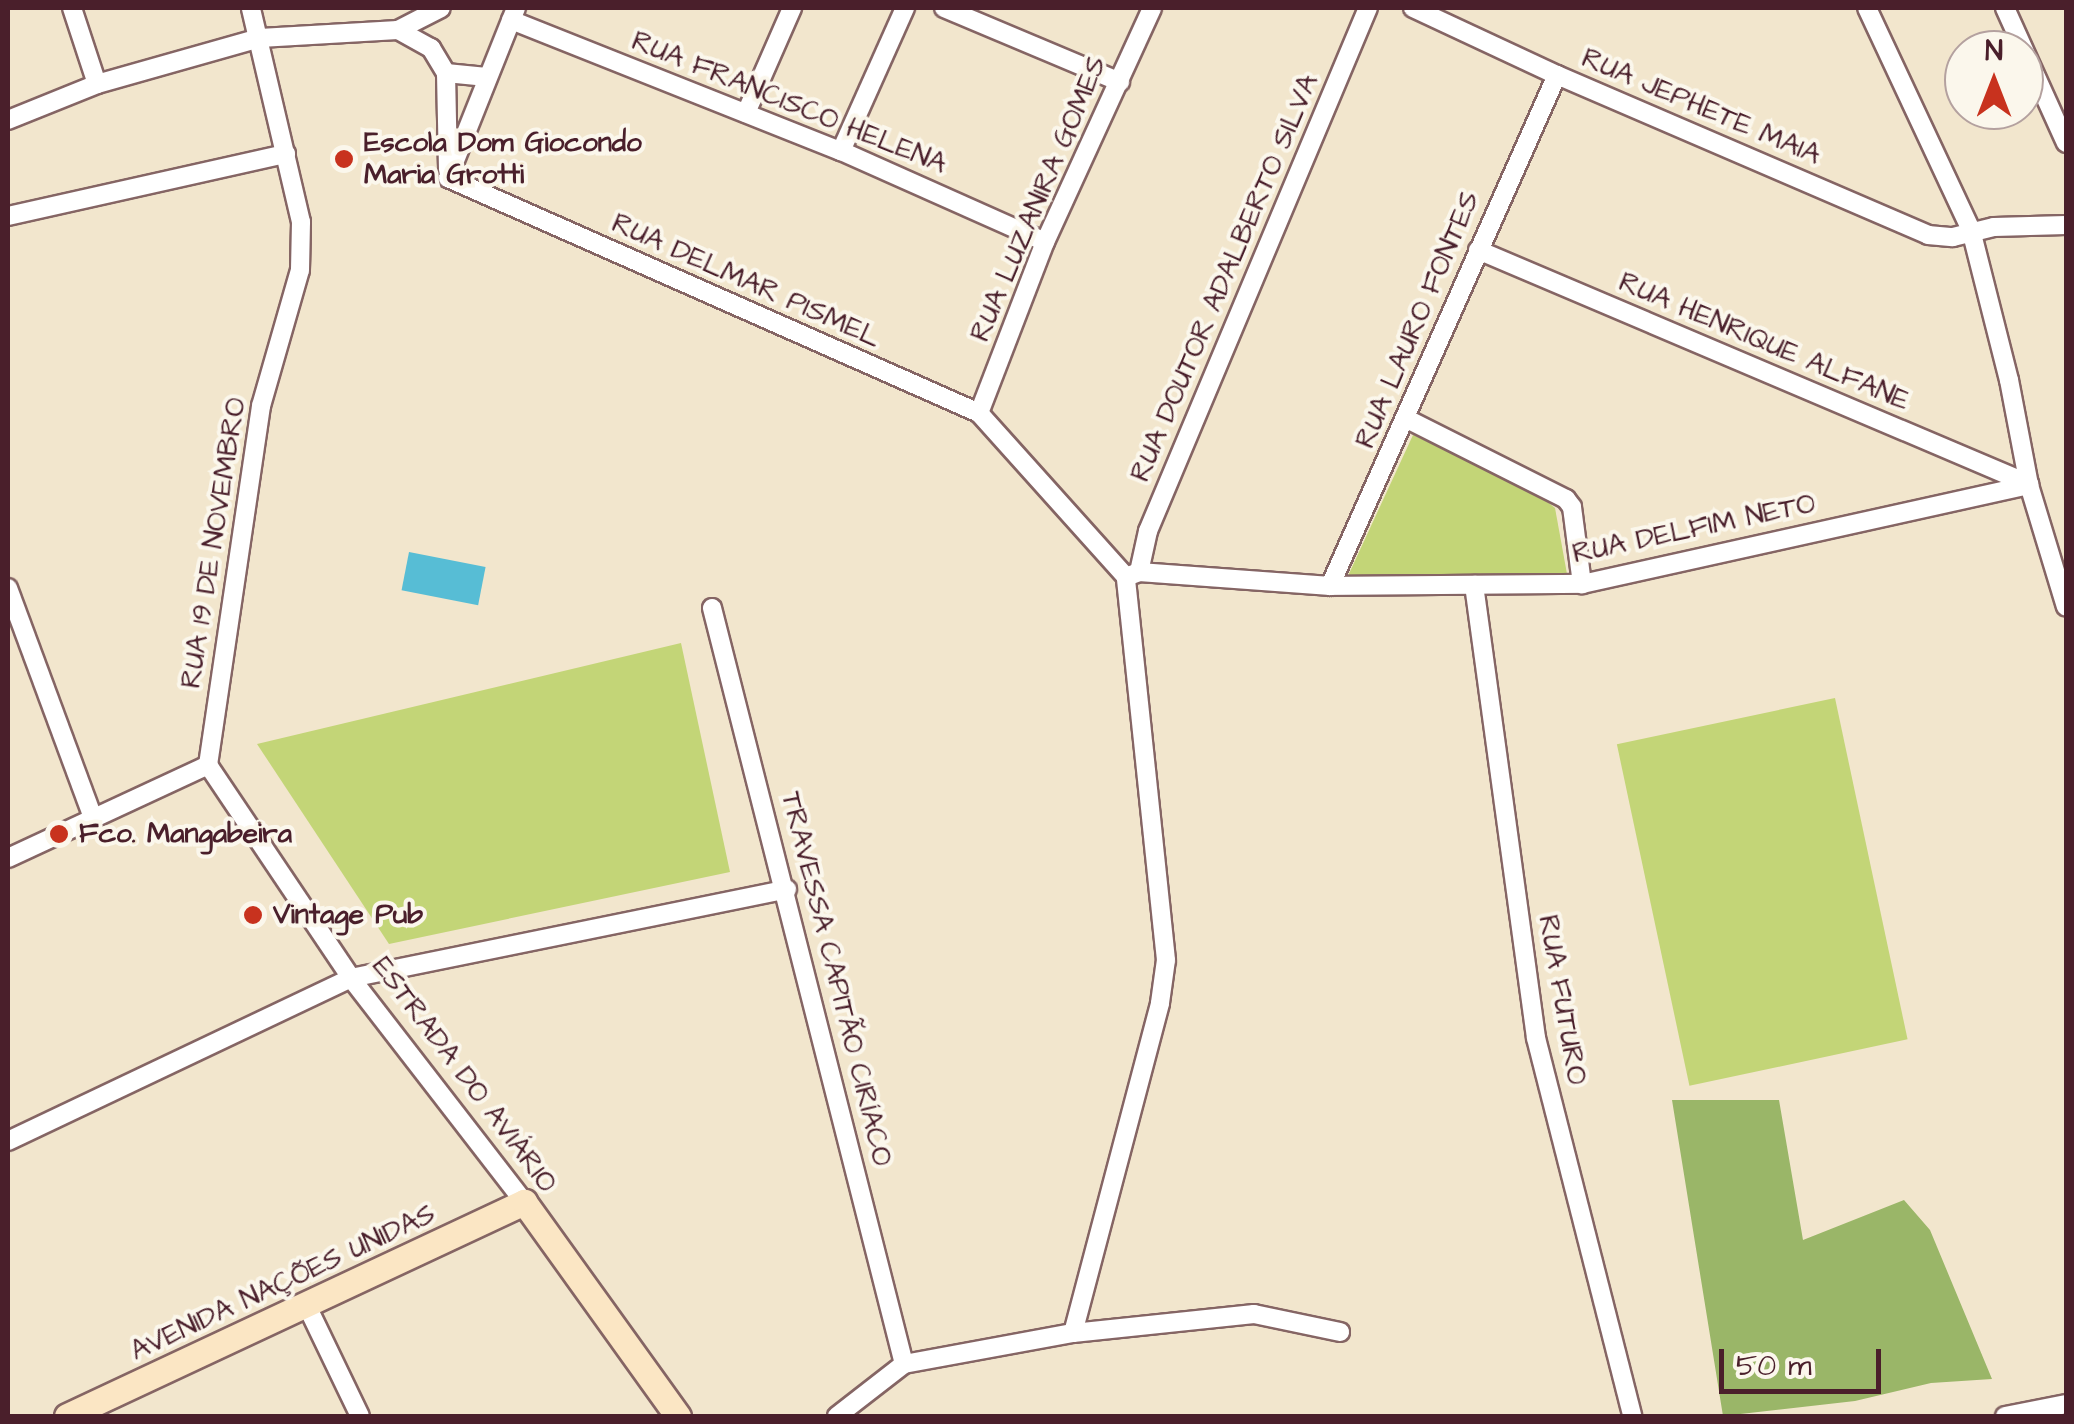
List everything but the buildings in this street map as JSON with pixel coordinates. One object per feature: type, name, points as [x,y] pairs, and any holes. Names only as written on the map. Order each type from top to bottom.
[{"type":"street","points":[[72,8],[97,84]]},
{"type":"street","name":"RUA 19 DE NOVEMBRO","points":[[208,765],[261,406],[300,270],[301,222],[251,8]]},
{"type":"street","points":[[8,120],[97,84],[260,38],[398,30],[441,8]]},
{"type":"street","points":[[746,113],[792,8]]},
{"type":"street","points":[[840,151],[905,8]]},
{"type":"street","points":[[944,8],[1120,82]]},
{"type":"street","name":"RUA LUZANIRA GOMES","points":[[979,413],[1045,242],[1152,8]]},
{"type":"street","name":"RUA DOUTOR ADALBERTO SILVA","points":[[1132,574],[1368,8]]},
{"type":"street","name":"RUA JEPHETE MAIA","points":[[1412,8],[1556,75],[1928,235],[1953,237],[1971,230],[2066,225]]},
{"type":"street","points":[[1867,8],[1971,230],[2009,380],[2030,484],[2066,606]]},
{"type":"street","points":[[2005,8],[2066,144]]},
{"type":"street","points":[[448,178],[514,14]]},
{"type":"street","name":"RUA FRANCISCO HELENA","points":[[514,14],[1045,242]]},
{"type":"street","points":[[398,30],[430,48],[446,73],[448,178]]},
{"type":"street","points":[[446,73],[488,77]]},
{"type":"street","name":"RUA LAURO FONTES","points":[[1330,586],[1556,75]]},
{"type":"street","points":[[8,216],[286,154]]},
{"type":"street","name":"RUA DELMAR PISMEL","points":[[448,178],[979,413],[1132,574]]},
{"type":"street","name":"RUA HENRIQUE ALFANE","points":[[1478,250],[2030,484]]},
{"type":"street","points":[[1406,419],[1566,499],[1572,507],[1582,584]]},
{"type":"street","name":"RUA DELFIM NETO","points":[[1132,574],[1330,586],[1582,584],[2030,484]]},
{"type":"street","points":[[1073,1334],[1160,1003],[1166,960],[1132,574]]},
{"type":"street","name":"RUA FUTURO","points":[[1474,586],[1536,1038],[1632,1416]]},
{"type":"street","points":[[8,588],[93,818]]},
{"type":"street","name":"TRAVESSA CAPITÃO CIRÍACO","points":[[712,608],[787,889],[904,1364]]},
{"type":"street","points":[[8,858],[208,765]]},
{"type":"street","name":"ESTRADA DO AVIÁRIO","points":[[208,765],[351,978],[524,1202],[678,1416]]},
{"type":"street","points":[[8,1141],[351,978],[787,889]]},
{"type":"street","name":"AVENIDA NAÇÕES UNIDAS","points":[[67,1416],[524,1202]]},
{"type":"street","points":[[307,1306],[360,1416]]},
{"type":"street","points":[[837,1416],[904,1364],[1073,1334],[1254,1314],[1340,1332]]},
{"type":"street","points":[[2005,1416],[2066,1404]]},
{"type":"green space","points":[[1413,435],[1534,491],[1555,508],[1567,574],[1347,578]]},
{"type":"green space","points":[[681,643],[730,872],[389,944],[257,744]]},
{"type":"green space","points":[[1835,698],[1908,1039],[1689,1086],[1617,744]]},
{"type":"green space","points":[[1672,1100],[1779,1100],[1803,1240],[1904,1200],[1930,1230],[1992,1379],[1931,1383],[1855,1401],[1723,1416]]},
{"type":"water","points":[[409,552],[486,567],[478,605],[402,590]]},
{"type":"place","name":"Escola Dom Giocondo Maria Grotti","points":[[344,159]]},
{"type":"place","name":"Fco. Mangabeira","points":[[59,834]]},
{"type":"place","name":"Vintage Pub","points":[[253,915]]}]
